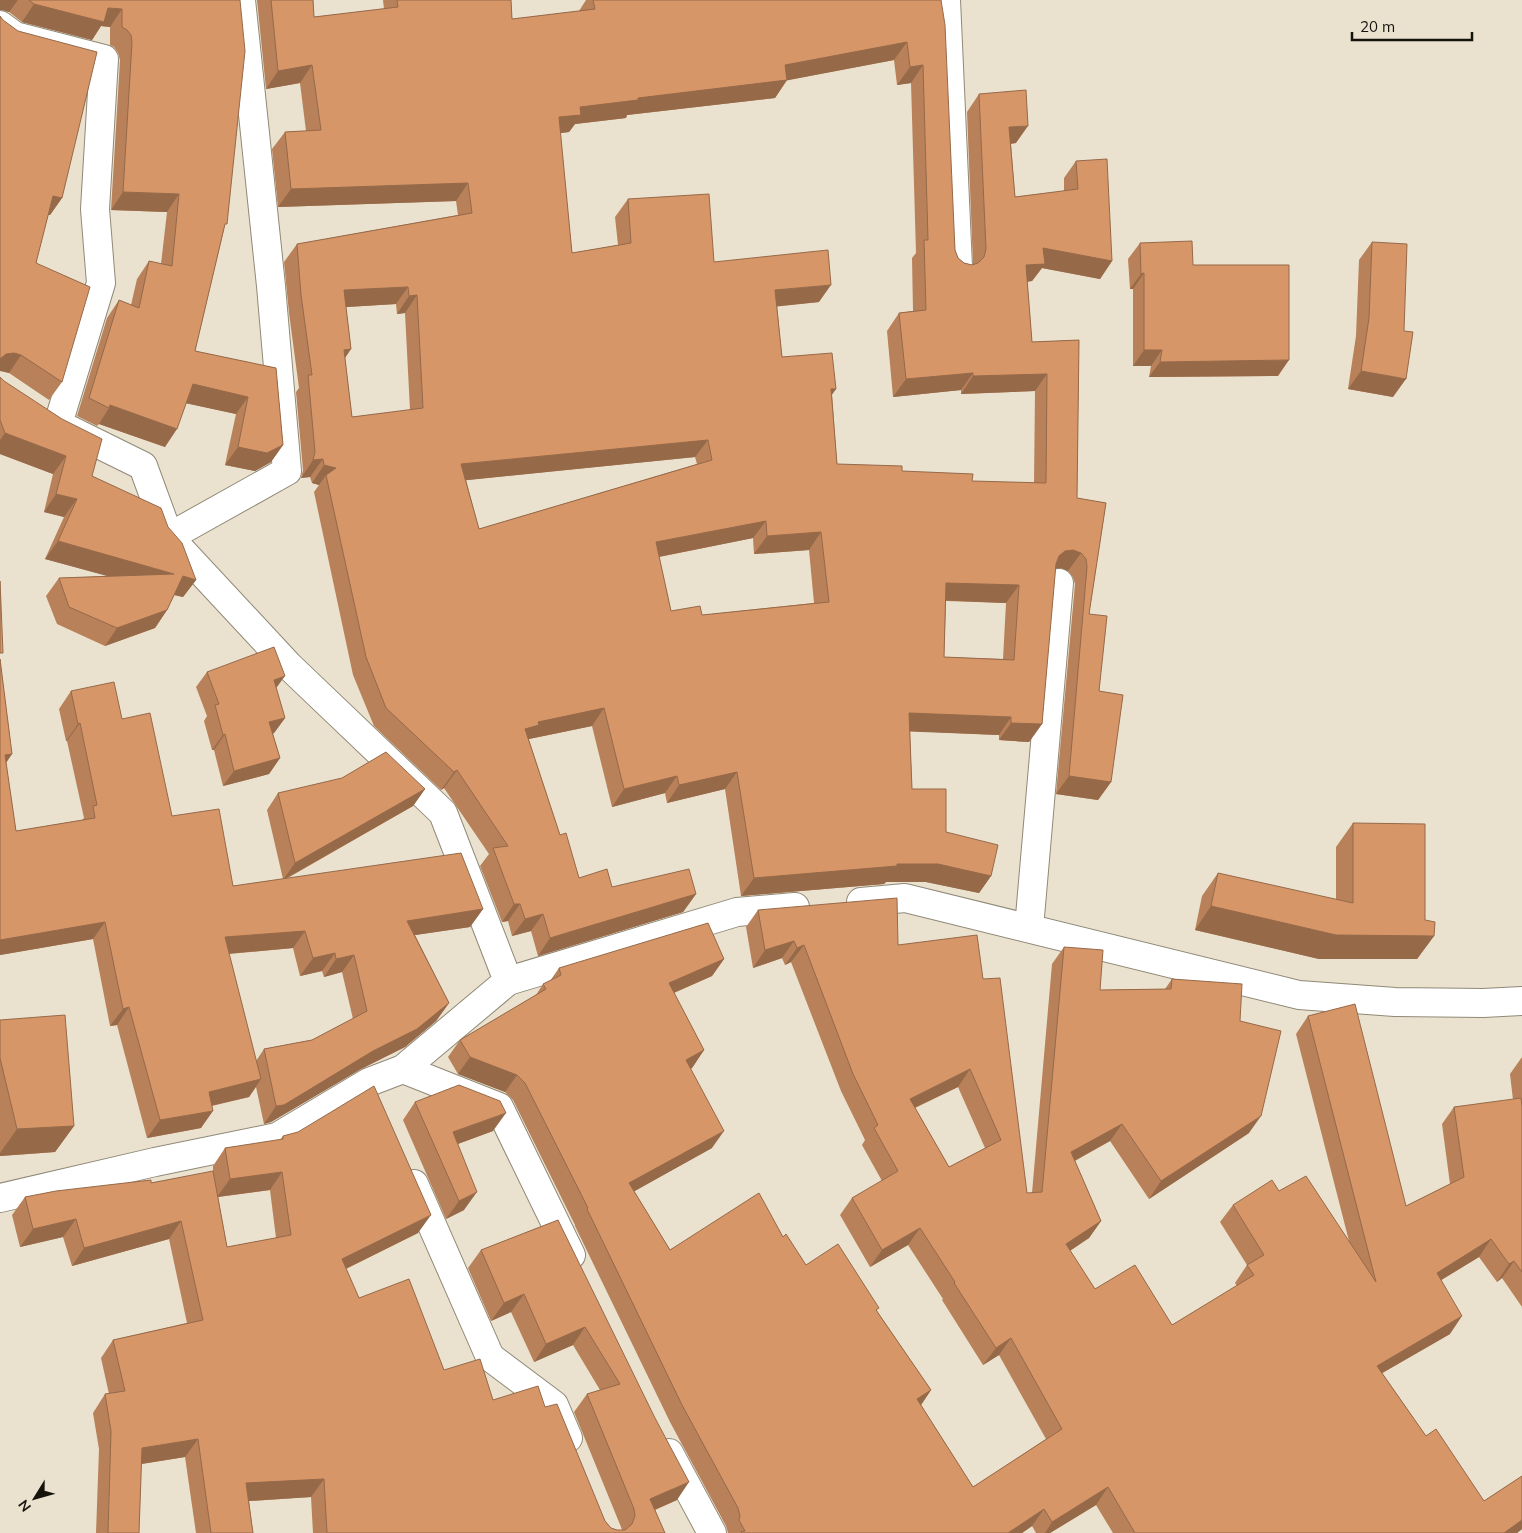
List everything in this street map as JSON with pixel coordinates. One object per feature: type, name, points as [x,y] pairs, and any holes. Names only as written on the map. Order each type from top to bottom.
[{"type":"street","points":[[169,537],[287,471],[271,286],[241,0]]},
{"type":"street","points":[[946,0],[958,267]]},
{"type":"street","points":[[0,25],[14,36],[104,58],[94,209],[101,283],[58,424]]},
{"type":"street","points":[[33,408],[58,424],[143,466],[169,537],[289,666],[443,813],[508,981]]},
{"type":"street","points":[[1029,928],[1059,583]]},
{"type":"street","points":[[0,1198],[277,1136],[373,1092],[508,981],[737,912],[905,898],[1299,995],[1395,1002],[1483,1003],[1522,1001]]},
{"type":"street","points":[[403,1069],[499,1107],[582,1277]]},
{"type":"street","points":[[405,1164],[490,1357],[554,1405],[577,1460]]},
{"type":"street","points":[[656,1429],[712,1533]]},
{"type":"building","points":[[29,0],[240,0],[245,51],[227,224],[225,224],[195,351],[276,368],[283,445],[267,453],[238,447],[248,397],[193,384],[177,429],[110,405],[109,408],[89,398],[119,300],[139,308],[149,261],[172,266],[179,194],[123,192],[132,42],[131,35],[122,27],[122,9],[108,8],[104,22],[34,4]]},
{"type":"building","points":[[271,0],[313,0],[314,17],[398,7],[397,0],[511,0],[512,19],[595,9],[593,0],[941,0],[945,25],[955,250],[958,258],[964,263],[972,265],[978,263],[984,257],[986,249],[979,94],[1026,90],[1028,126],[1009,127],[1015,197],[1078,189],[1076,161],[1107,159],[1112,261],[1043,248],[1045,264],[1026,265],[1032,342],[1079,340],[1077,498],[1106,503],[1089,614],[1107,616],[1099,691],[1123,695],[1111,782],[1069,776],[1087,567],[1086,559],[1081,553],[1073,550],[1065,551],[1059,556],[1056,564],[1042,724],[1011,723],[1011,717],[909,713],[912,789],[946,789],[946,832],[998,845],[991,876],[938,864],[897,864],[897,866],[754,878],[737,772],[679,785],[677,776],[624,789],[604,708],[538,722],[539,725],[525,729],[560,835],[566,833],[579,878],[607,869],[612,887],[689,869],[696,894],[550,938],[543,914],[525,919],[520,904],[514,904],[493,848],[508,846],[457,770],[454,772],[386,708],[366,657],[326,475],[336,468],[324,465],[323,459],[313,460],[315,452],[308,375],[312,375],[301,295],[297,244],[472,213],[468,183],[291,189],[285,132],[321,130],[312,65],[278,71]],"holes":[[[907,42],[910,67],[923,65],[928,240],[924,240],[926,310],[899,313],[906,379],[973,373],[973,376],[1047,374],[1046,483],[972,481],[973,474],[902,471],[902,466],[837,464],[831,389],[836,389],[832,353],[782,357],[775,290],[831,285],[828,250],[714,262],[709,194],[628,199],[631,243],[572,253],[559,117],[581,115],[580,107],[787,80],[785,65]],[[408,287],[409,296],[417,295],[423,408],[352,417],[344,350],[351,349],[344,290]],[[708,440],[712,460],[479,529],[461,464]],[[766,521],[767,536],[821,532],[829,602],[702,615],[700,606],[671,611],[656,542]],[[946,583],[1019,585],[1014,660],[944,657]]]},
{"type":"building","points":[[0,16],[18,31],[97,52],[62,198],[53,196],[36,263],[90,287],[62,382],[21,355],[14,353],[6,354],[0,359]]},
{"type":"building","points":[[1192,241],[1193,265],[1289,265],[1289,360],[1160,362],[1162,350],[1144,350],[1144,273],[1141,274],[1140,243]]},
{"type":"building","points":[[1372,242],[1407,244],[1404,331],[1413,332],[1406,379],[1361,371],[1369,318]]},
{"type":"building","points":[[0,377],[62,419],[102,439],[92,476],[161,508],[168,527],[182,543],[196,580],[183,576],[167,610],[117,628],[69,607],[59,578],[174,574],[58,541],[77,499],[56,494],[66,456],[5,433],[0,420]]},
{"type":"building","points":[[0,581],[3,653],[0,653]]},
{"type":"building","points":[[274,647],[285,676],[274,680],[285,718],[269,722],[280,758],[234,771],[225,734],[223,735],[215,705],[219,704],[207,672]]},
{"type":"building","points":[[0,659],[12,754],[5,755],[16,831],[95,818],[93,806],[97,805],[80,723],[78,724],[71,691],[114,682],[122,719],[150,713],[172,816],[219,809],[233,886],[461,853],[483,909],[407,921],[449,1003],[417,1029],[373,1051],[284,1105],[276,1106],[264,1049],[312,1040],[367,1011],[354,955],[336,959],[335,953],[313,958],[305,931],[225,937],[261,1079],[209,1092],[213,1111],[160,1120],[129,1007],[123,1009],[105,922],[0,940]]},
{"type":"building","points":[[386,752],[425,789],[295,863],[278,793],[342,778]]},
{"type":"building","points":[[1353,823],[1425,824],[1425,920],[1435,922],[1434,936],[1336,935],[1211,906],[1218,873],[1353,903]]},
{"type":"building","points":[[897,898],[898,945],[977,935],[983,979],[1000,978],[1027,1193],[1042,1192],[1064,947],[1103,950],[1100,990],[1171,989],[1172,979],[1242,984],[1240,1021],[1281,1031],[1261,1116],[1161,1181],[1122,1124],[1071,1152],[1101,1221],[1066,1244],[1095,1289],[1135,1265],[1172,1325],[1254,1275],[1247,1265],[1264,1255],[1233,1205],[1272,1180],[1279,1191],[1306,1176],[1376,1282],[1308,1016],[1355,1004],[1406,1206],[1464,1177],[1454,1107],[1521,1098],[1522,1272],[1514,1261],[1509,1264],[1491,1239],[1437,1273],[1462,1316],[1377,1366],[1426,1436],[1436,1429],[1484,1501],[1522,1476],[1522,1520],[1504,1533],[1135,1533],[1108,1487],[1052,1522],[1044,1509],[1008,1533],[742,1533],[745,1531],[739,1520],[738,1508],[682,1405],[588,1208],[525,1083],[517,1075],[470,1057],[460,1040],[546,989],[543,984],[561,975],[559,968],[708,923],[724,959],[669,983],[704,1050],[686,1060],[724,1131],[629,1183],[670,1250],[759,1193],[783,1237],[786,1234],[806,1265],[838,1244],[879,1308],[876,1310],[931,1390],[917,1399],[973,1487],[1062,1429],[1011,1338],[996,1348],[920,1228],[882,1250],[852,1198],[898,1171],[874,1128],[878,1125],[853,1074],[804,945],[797,948],[794,941],[765,950],[758,910]],"holes":[[[970,1069],[1001,1140],[949,1167],[910,1099]]]},
{"type":"building","points":[[65,1015],[74,1126],[17,1129],[0,1058],[0,1020]]},
{"type":"building","points":[[459,1085],[500,1101],[506,1113],[453,1132],[477,1192],[459,1201],[415,1102]]},
{"type":"building","points":[[374,1086],[431,1215],[342,1259],[359,1298],[409,1279],[444,1370],[480,1359],[493,1400],[538,1386],[545,1407],[557,1404],[605,1521],[611,1528],[625,1530],[632,1524],[635,1516],[634,1509],[587,1394],[620,1384],[585,1327],[546,1344],[524,1294],[504,1303],[481,1250],[558,1220],[655,1418],[689,1482],[650,1499],[665,1533],[327,1533],[324,1479],[246,1483],[253,1533],[211,1533],[198,1439],[142,1448],[139,1533],[108,1533],[111,1431],[105,1394],[125,1391],[113,1340],[203,1320],[181,1221],[84,1248],[76,1219],[33,1229],[25,1197],[56,1191],[151,1180],[151,1183],[213,1171],[227,1247],[291,1235],[282,1172],[230,1179],[225,1148],[283,1139],[283,1136],[298,1132]]}]
